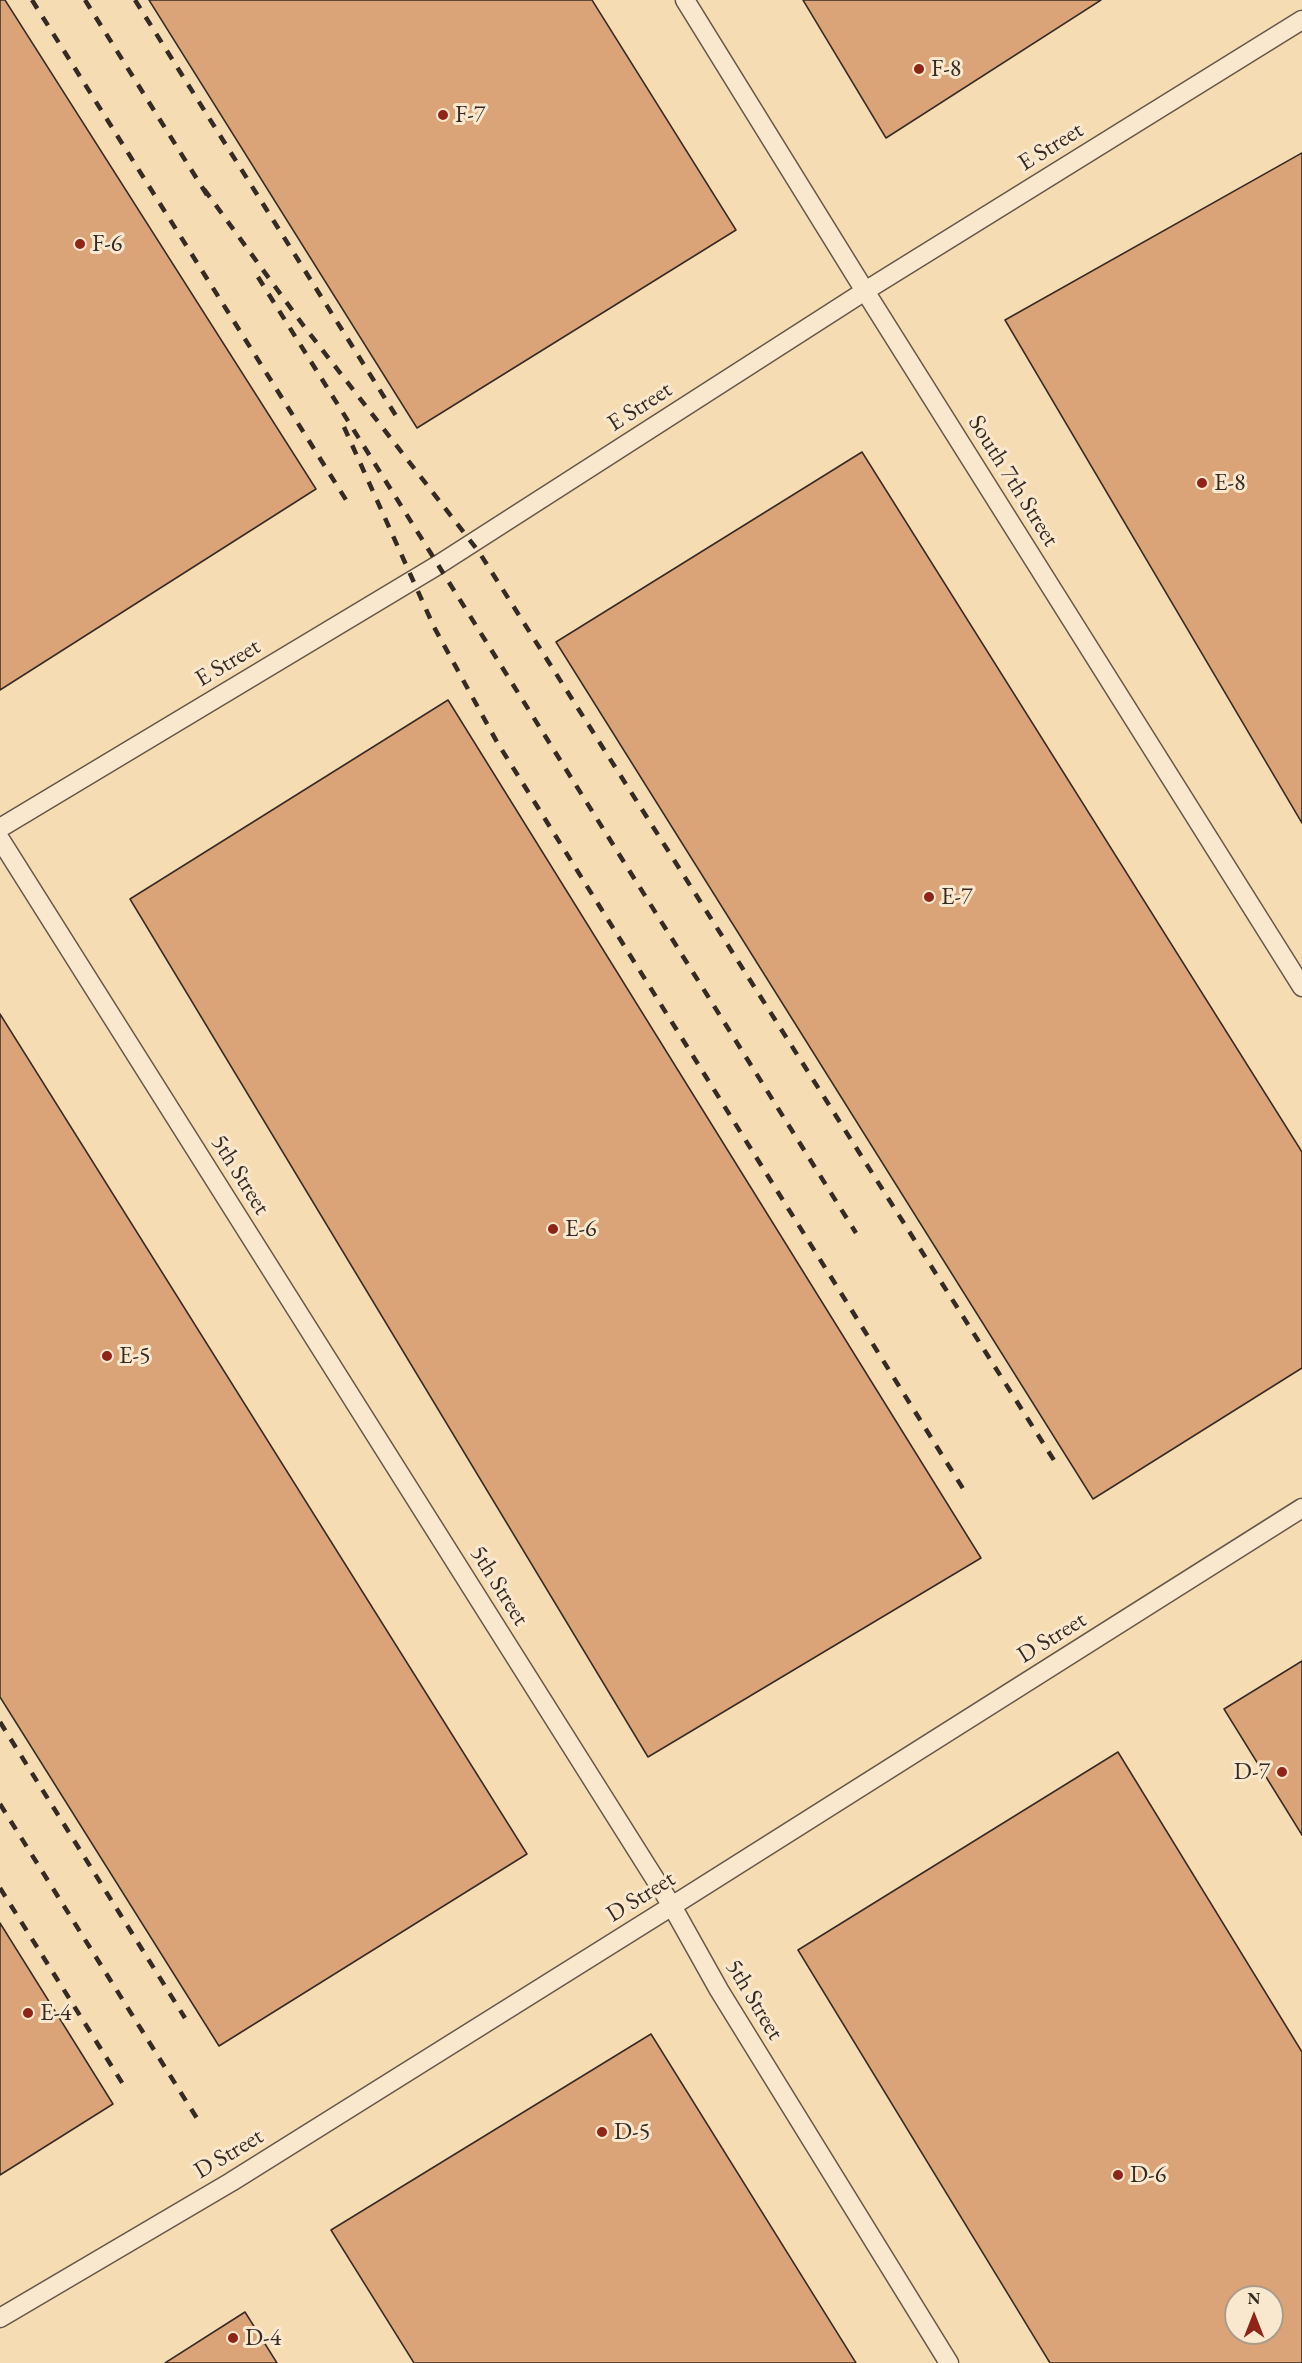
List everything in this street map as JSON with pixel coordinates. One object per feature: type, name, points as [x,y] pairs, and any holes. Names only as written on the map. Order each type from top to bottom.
[{"type":"lane","name":"South 7th Street","points":[[685,0],[1302,987]]},
{"type":"lane","name":"E Street","points":[[0,828],[430,570],[865,291],[1302,20]]},
{"type":"lane","name":"5th Street","points":[[0,839],[672,1906],[720,1990],[949,2363]]},
{"type":"lane","name":"D Street","points":[[0,2318],[231,2182],[1302,1508]]},
{"type":"building","name":"F-6","points":[[0,0],[5,0],[316,489],[0,690]]},
{"type":"building","name":"F-7","points":[[149,0],[592,0],[736,230],[417,428]]},
{"type":"building","name":"F-8","points":[[803,0],[1101,0],[886,138]]},
{"type":"building","name":"E-8","points":[[1302,153],[1302,823],[1005,320]]},
{"type":"building","name":"E-7","points":[[862,452],[1302,1152],[1302,1368],[1093,1499],[556,642]]},
{"type":"building","name":"E-6","points":[[448,700],[981,1558],[648,1757],[130,899]]},
{"type":"building","name":"E-5","points":[[0,1014],[527,1854],[219,2046],[0,1697]]},
{"type":"building","name":"D-7","points":[[1302,1661],[1302,1835],[1224,1709]]},
{"type":"building","name":"D-6","points":[[1118,1752],[1302,2052],[1302,2363],[1050,2363],[798,1950]]},
{"type":"building","name":"E-4","points":[[0,1923],[113,2104],[0,2175]]},
{"type":"building","name":"D-5","points":[[651,2034],[856,2363],[414,2363],[331,2230]]},
{"type":"building","name":"D-4","points":[[245,2312],[277,2363],[165,2363]]},
{"type":"railway","points":[[32,0],[348,503]]},
{"type":"railway","points":[[85,0],[207,195]]},
{"type":"railway","points":[[135,0],[398,419]]},
{"type":"railway","points":[[204,189],[303,325],[479,552],[1057,1465]]},
{"type":"railway","points":[[258,277],[856,1233]]},
{"type":"railway","points":[[344,427],[434,627],[497,742],[967,1495]]},
{"type":"railway","points":[[0,1722],[185,2018]]},
{"type":"railway","points":[[0,1804],[198,2120]]},
{"type":"railway","points":[[0,1888],[126,2089]]},
{"type":"place","name":"F-8","points":[[919,69]]},
{"type":"place","name":"F-7","points":[[443,115]]},
{"type":"place","name":"F-6","points":[[80,244]]},
{"type":"place","name":"E-8","points":[[1202,483]]},
{"type":"place","name":"E-7","points":[[929,897]]},
{"type":"place","name":"E-6","points":[[553,1229]]},
{"type":"place","name":"E-5","points":[[107,1356]]},
{"type":"place","name":"D-7","points":[[1282,1772]]},
{"type":"place","name":"E-4","points":[[28,2013]]},
{"type":"place","name":"D-5","points":[[602,2132]]},
{"type":"place","name":"D-6","points":[[1118,2175]]},
{"type":"place","name":"D-4","points":[[233,2338]]}]
